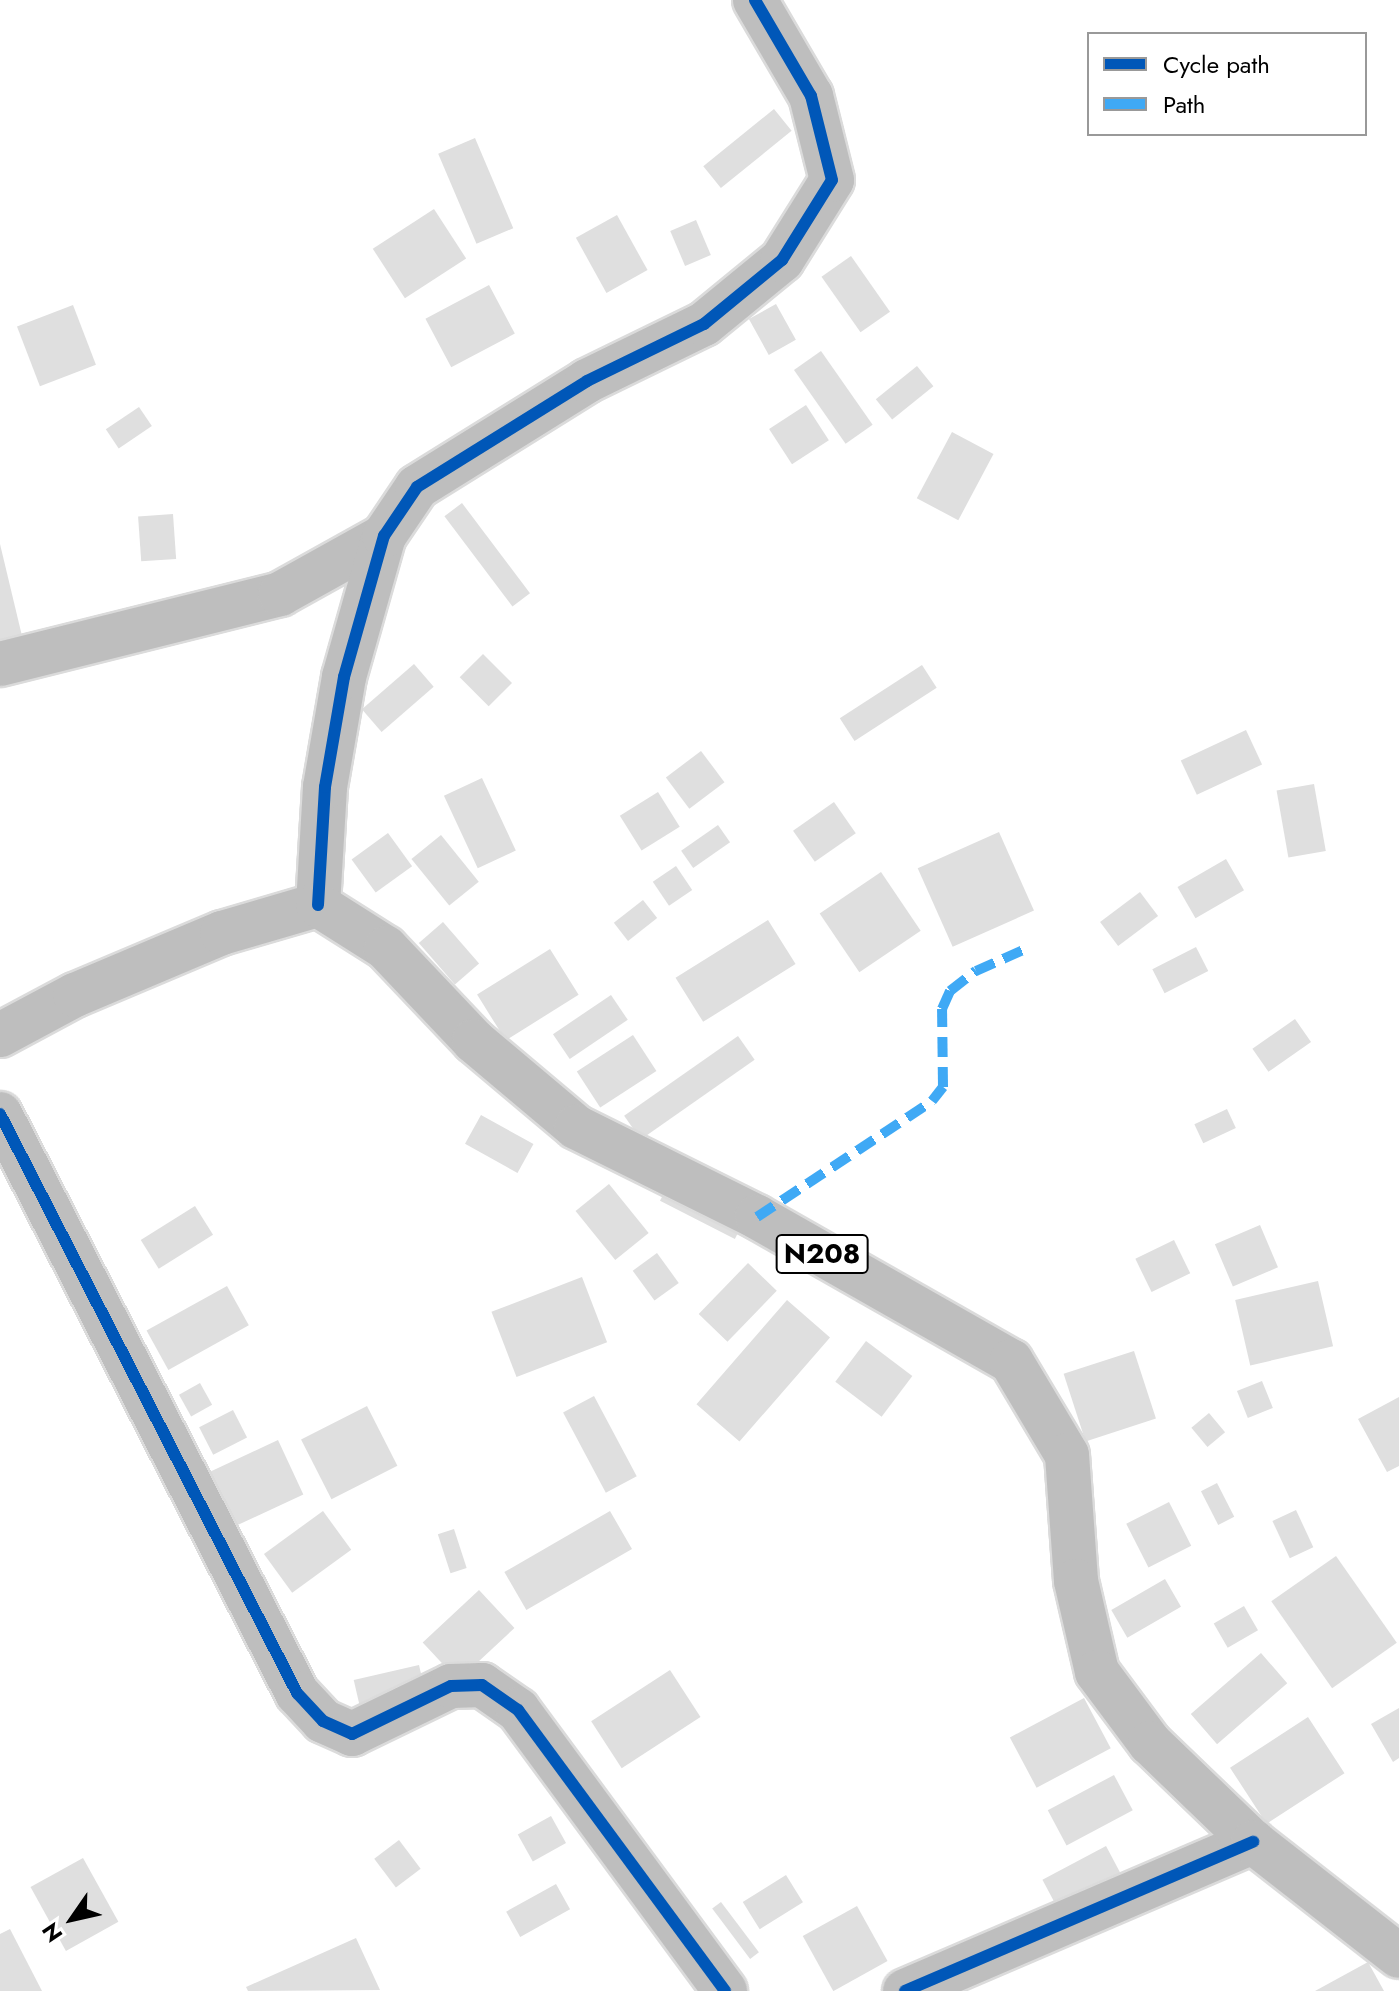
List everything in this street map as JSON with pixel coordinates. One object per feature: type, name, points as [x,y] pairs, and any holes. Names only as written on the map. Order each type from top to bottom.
[{"type":"main road","points":[[0,1035],[75,995],[222,933],[318,905],[325,787],[344,677],[384,536],[417,487],[587,381],[704,324],[782,260],[832,180],[811,96],[755,0]]},
{"type":"main road","points":[[0,664],[280,594],[384,536]]},
{"type":"main road","name":"N208","points":[[318,905],[386,948],[474,1041],[576,1127],[757,1217],[1011,1361],[1067,1455],[1076,1581],[1097,1672],[1150,1743],[1253,1842],[1399,1956]]},
{"type":"main road","points":[[0,1114],[297,1693],[323,1721],[352,1734],[451,1686],[482,1685],[518,1710],[725,1991]]},
{"type":"main road","points":[[905,1991],[1253,1842]]},
{"type":"building","points":[[774,109],[792,131],[721,188],[703,166]]},
{"type":"building","points":[[475,138],[513,228],[476,244],[438,154]]},
{"type":"building","points":[[434,209],[466,258],[405,298],[373,249]]},
{"type":"building","points":[[617,215],[648,270],[606,293],[576,238]]},
{"type":"building","points":[[696,220],[711,255],[685,266],[670,231]]},
{"type":"building","points":[[851,256],[890,312],[861,332],[822,277]]},
{"type":"building","points":[[489,285],[515,334],[451,367],[425,319]]},
{"type":"building","points":[[776,304],[796,340],[769,355],[749,319]]},
{"type":"building","points":[[73,305],[96,365],[40,386],[17,327]]},
{"type":"building","points":[[821,351],[873,425],[846,444],[794,370]]},
{"type":"building","points":[[917,366],[933,386],[892,420],[876,399]]},
{"type":"building","points":[[806,405],[829,440],[792,464],[769,429]]},
{"type":"building","points":[[139,407],[152,426],[119,448],[106,429]]},
{"type":"building","points":[[952,432],[993,454],[958,520],[917,498]]},
{"type":"building","points":[[462,503],[530,593],[512,606],[444,516]]},
{"type":"building","points":[[173,514],[176,559],[141,561],[138,516]]},
{"type":"building","points":[[0,544],[22,636],[0,641]]},
{"type":"building","points":[[483,654],[512,683],[489,706],[460,677]]},
{"type":"building","points":[[414,664],[434,687],[382,732],[362,709]]},
{"type":"building","points":[[922,665],[937,688],[855,741],[840,718]]},
{"type":"building","points":[[1246,730],[1262,764],[1197,795],[1181,760]]},
{"type":"building","points":[[701,751],[724,782],[689,809],[666,777]]},
{"type":"building","points":[[482,778],[516,851],[478,868],[444,796]]},
{"type":"building","points":[[1314,784],[1326,851],[1288,858],[1277,791]]},
{"type":"building","points":[[658,792],[680,827],[642,851],[620,816]]},
{"type":"building","points":[[834,802],[856,833],[815,862],[793,831]]},
{"type":"building","points":[[718,825],[730,842],[693,868],[681,851]]},
{"type":"building","points":[[999,832],[1034,911],[953,947],[918,868]]},
{"type":"building","points":[[388,833],[412,866],[376,893],[352,859]]},
{"type":"building","points":[[441,835],[479,882],[449,906],[411,859]]},
{"type":"building","points":[[1226,859],[1244,890],[1196,918],[1178,887]]},
{"type":"building","points":[[676,866],[692,890],[669,906],[653,882]]},
{"type":"building","points":[[881,872],[921,931],[859,972],[820,913]]},
{"type":"building","points":[[1140,892],[1158,916],[1118,946],[1100,922]]},
{"type":"building","points":[[643,900],[657,918],[628,941],[614,923]]},
{"type":"building","points":[[768,920],[796,964],[703,1022],[676,978]]},
{"type":"building","points":[[443,922],[479,964],[455,985],[419,943]]},
{"type":"building","points":[[1196,947],[1208,971],[1165,993],[1152,969]]},
{"type":"building","points":[[550,949],[579,995],[506,1040],[477,995]]},
{"type":"building","points":[[611,995],[628,1020],[570,1059],[553,1034]]},
{"type":"building","points":[[1295,1019],[1311,1042],[1268,1072],[1252,1049]]},
{"type":"building","points":[[633,1035],[656,1071],[600,1108],[577,1071]]},
{"type":"building","points":[[738,1036],[755,1060],[641,1139],[624,1116]]},
{"type":"building","points":[[1227,1109],[1236,1128],[1203,1143],[1194,1124]]},
{"type":"building","points":[[481,1115],[533,1144],[517,1173],[465,1144]]},
{"type":"building","points":[[609,1184],[649,1233],[615,1260],[576,1211]]},
{"type":"building","points":[[665,1191],[740,1229],[735,1239],[660,1201]]},
{"type":"building","points":[[195,1206],[213,1235],[159,1269],[141,1240]]},
{"type":"building","points":[[1260,1225],[1278,1267],[1233,1286],[1215,1244]]},
{"type":"building","points":[[1174,1240],[1190,1273],[1152,1292],[1135,1259]]},
{"type":"building","points":[[657,1253],[679,1283],[654,1301],[633,1271]]},
{"type":"building","points":[[748,1263],[777,1291],[727,1342],[699,1314]]},
{"type":"building","points":[[582,1277],[607,1342],[517,1377],[491,1312]]},
{"type":"building","points":[[1318,1281],[1333,1346],[1250,1365],[1235,1300]]},
{"type":"building","points":[[227,1286],[249,1325],[168,1370],[147,1331]]},
{"type":"building","points":[[787,1300],[830,1337],[739,1442],[696,1404]]},
{"type":"building","points":[[866,1341],[912,1376],[882,1417],[835,1382]]},
{"type":"building","points":[[1134,1351],[1156,1419],[1086,1441],[1064,1374]]},
{"type":"building","points":[[1262,1381],[1273,1408],[1248,1418],[1237,1391]]},
{"type":"building","points":[[200,1383],[212,1405],[191,1417],[179,1395]]},
{"type":"building","points":[[594,1396],[637,1476],[606,1493],[563,1412]]},
{"type":"building","points":[[1399,1397],[1399,1466],[1387,1472],[1358,1419]]},
{"type":"building","points":[[367,1406],[397,1466],[331,1499],[301,1440]]},
{"type":"building","points":[[233,1410],[247,1438],[213,1455],[199,1427]]},
{"type":"building","points":[[1209,1413],[1225,1432],[1207,1447],[1191,1428]]},
{"type":"building","points":[[278,1440],[303,1494],[235,1526],[210,1472]]},
{"type":"building","points":[[1217,1483],[1234,1517],[1218,1525],[1201,1491]]},
{"type":"building","points":[[1169,1502],[1191,1546],[1148,1567],[1126,1524]]},
{"type":"building","points":[[1296,1510],[1313,1547],[1290,1558],[1272,1521]]},
{"type":"building","points":[[323,1511],[351,1550],[292,1593],[264,1554]]},
{"type":"building","points":[[610,1511],[632,1549],[526,1610],[504,1572]]},
{"type":"building","points":[[454,1529],[467,1568],[451,1573],[438,1534]]},
{"type":"building","points":[[1336,1556],[1397,1643],[1332,1688],[1271,1601]]},
{"type":"building","points":[[1165,1579],[1181,1607],[1127,1638],[1111,1610]]},
{"type":"building","points":[[479,1590],[514,1628],[458,1681],[423,1643]]},
{"type":"building","points":[[1244,1606],[1258,1630],[1228,1648],[1214,1624]]},
{"type":"building","points":[[1261,1653],[1287,1683],[1217,1744],[1191,1714]]},
{"type":"building","points":[[419,1665],[425,1692],[360,1707],[354,1680]]},
{"type":"building","points":[[670,1670],[700,1717],[622,1768],[591,1721]]},
{"type":"building","points":[[1084,1698],[1111,1748],[1037,1788],[1010,1737]]},
{"type":"building","points":[[1399,1708],[1399,1758],[1393,1762],[1371,1724]]},
{"type":"building","points":[[1308,1717],[1344,1773],[1266,1824],[1230,1768]]},
{"type":"building","points":[[1114,1775],[1133,1810],[1067,1846],[1048,1810]]},
{"type":"building","points":[[551,1816],[566,1843],[533,1862],[518,1834]]},
{"type":"building","points":[[399,1840],[421,1869],[396,1887],[374,1859]]},
{"type":"building","points":[[1106,1846],[1125,1881],[1061,1915],[1042,1880]]},
{"type":"building","points":[[83,1858],[118,1922],[66,1951],[31,1887]]},
{"type":"building","points":[[786,1875],[803,1902],[760,1929],[743,1902]]},
{"type":"building","points":[[556,1884],[570,1909],[520,1937],[506,1912]]},
{"type":"building","points":[[721,1902],[759,1952],[750,1959],[712,1909]]},
{"type":"building","points":[[857,1906],[888,1961],[833,1991],[803,1936]]},
{"type":"building","points":[[10,1929],[42,1991],[0,1991],[0,1934]]},
{"type":"building","points":[[356,1938],[380,1990],[248,1991],[246,1987]]},
{"type":"building","points":[[1368,1962],[1384,1991],[1315,1991]]},
{"type":"marked path","points":[[757,1217],[932,1101],[943,1087],[942,1009],[950,991],[976,971],[1030,947]]},
{"type":"cycle path","points":[[318,905],[325,787],[344,677],[384,536],[417,487],[587,381],[704,324],[782,260],[832,180],[811,96],[755,0]]},
{"type":"cycle path","points":[[0,1114],[297,1693],[323,1721],[352,1734],[451,1686],[482,1685],[518,1710],[725,1991]]},
{"type":"cycle path","points":[[905,1991],[1253,1842]]}]
